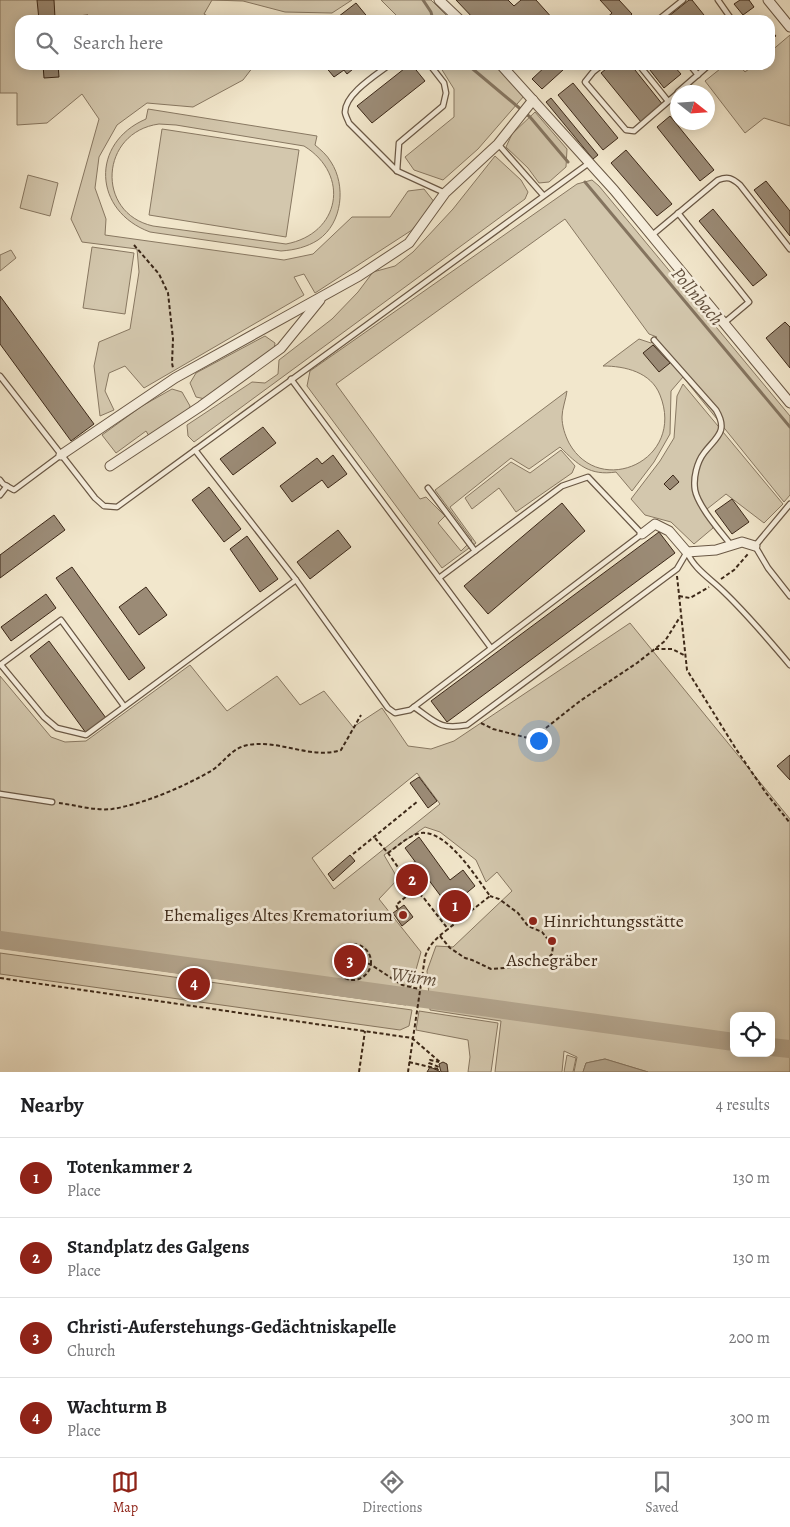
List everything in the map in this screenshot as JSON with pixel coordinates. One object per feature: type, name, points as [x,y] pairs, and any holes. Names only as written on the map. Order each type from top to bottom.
[{"type":"street","points":[[439,0],[455,15]]},
{"type":"street","points":[[768,0],[790,27]]},
{"type":"street","points":[[505,70],[531,104],[589,162],[724,324],[787,393],[790,403]]},
{"type":"street","points":[[61,455],[175,378],[359,276],[409,243],[445,193],[498,144],[531,104]]},
{"type":"street","points":[[110,466],[201,406],[281,348],[322,296]]},
{"type":"street","points":[[642,534],[655,524],[669,531],[687,552],[716,550],[742,542],[755,546]]},
{"type":"lane","points":[[664,15],[683,0]]},
{"type":"lane","points":[[718,0],[728,15]]},
{"type":"lane","points":[[383,70],[355,92],[347,101],[345,113],[349,123],[397,171],[445,193]]},
{"type":"lane","points":[[397,171],[399,143],[443,106],[446,93],[444,83],[434,70]]},
{"type":"lane","points":[[596,70],[585,82],[626,130],[634,131],[668,101],[643,70]]},
{"type":"lane","points":[[694,70],[698,75]]},
{"type":"lane","points":[[687,85],[704,70]]},
{"type":"lane","points":[[498,144],[543,195]]},
{"type":"lane","points":[[0,376],[95,498],[104,506],[117,507],[589,162]]},
{"type":"lane","points":[[651,236],[718,180],[725,177],[733,179],[790,249]]},
{"type":"lane","points":[[678,213],[749,302],[724,324]]},
{"type":"lane","points":[[654,340],[716,410],[720,418],[722,428],[720,434],[704,452],[700,460],[695,491],[698,500],[731,546]]},
{"type":"lane","points":[[291,379],[491,648]]},
{"type":"lane","points":[[195,450],[296,580],[388,708],[395,713],[410,710],[642,534],[588,476],[562,486],[439,578]]},
{"type":"lane","points":[[0,480],[14,490],[61,455]]},
{"type":"lane","points":[[0,496],[7,486]]},
{"type":"lane","points":[[428,488],[475,551]]},
{"type":"lane","points":[[790,504],[755,546],[768,568],[790,596]]},
{"type":"lane","points":[[414,707],[440,725],[452,728],[467,725],[677,569],[687,552]]},
{"type":"lane","points":[[687,552],[691,562],[730,598],[790,665]]},
{"type":"lane","points":[[124,706],[61,620],[0,665],[44,718],[57,728],[86,735],[296,580]]},
{"type":"lane","points":[[0,794],[52,802]]},
{"type":"path","points":[[134,245],[159,274],[168,293],[173,339],[172,363],[175,378]]},
{"type":"path","points":[[677,569],[680,617],[687,670],[766,793],[790,823]]},
{"type":"path","points":[[475,720],[494,729],[532,739],[580,701],[656,648],[665,640],[680,617]]},
{"type":"path","points":[[656,648],[672,650],[684,655]]},
{"type":"path","points":[[52,802],[110,809],[131,804],[163,793],[212,770],[232,752],[245,746],[262,743],[330,753],[341,750],[361,715]]},
{"type":"path","points":[[353,854],[375,838],[418,801]]},
{"type":"path","points":[[388,853],[415,835],[426,833],[437,836],[467,865],[490,896],[499,899],[518,913],[528,926],[542,932],[553,946],[552,954],[544,962],[519,968],[491,969],[465,958],[450,948],[440,936]]},
{"type":"path","points":[[375,838],[414,890],[423,897],[448,929]]},
{"type":"path","points":[[402,873],[415,862]]},
{"type":"path","points":[[398,909],[396,905],[414,890]]},
{"type":"path","points":[[408,1072],[419,989],[427,949],[448,929],[490,896]]},
{"type":"path","points":[[355,944],[366,950],[369,955],[370,964],[363,976],[353,980],[347,979],[336,968],[336,956],[343,946],[355,944]]},
{"type":"path","points":[[355,962],[370,964],[402,985],[419,989]]},
{"type":"path","points":[[0,978],[412,1038],[441,1063],[430,1060],[429,1063],[436,1065],[439,1067],[438,1069],[409,1062]]},
{"type":"path","points":[[359,1072],[365,1031]]},
{"type":"shaded area","points":[[0,0],[212,0],[204,14],[206,15],[15,15],[15,70],[251,70],[243,80],[193,107],[147,103],[117,125],[99,157],[95,188],[106,219],[105,235],[284,260],[313,254],[352,217],[390,217],[408,191],[424,189],[435,203],[412,230],[315,293],[304,274],[294,277],[304,295],[144,388],[125,366],[109,373],[105,391],[114,410],[100,416],[94,366],[99,342],[130,329],[139,272],[137,249],[82,242],[71,219],[99,119],[82,94],[47,123],[17,125],[17,93],[0,93]]},
{"type":"shaded area","points":[[212,0],[352,0],[332,13],[285,12],[243,1]]},
{"type":"shaded area","points":[[381,0],[431,0],[446,15],[396,15]]},
{"type":"shaded area","points":[[790,35],[790,126],[764,118],[745,133],[715,94],[715,85],[708,85],[705,81],[719,70],[743,70],[745,72],[748,70],[775,70],[775,48]]},
{"type":"shaded area","points":[[442,70],[500,70],[524,96],[478,149],[443,180],[414,170],[405,157],[454,117],[454,89]]},
{"type":"shaded area","points":[[148,109],[317,136],[315,145],[329,159],[336,171],[339,182],[340,203],[333,224],[318,240],[301,248],[281,251],[150,232],[131,222],[117,209],[109,193],[106,177],[108,160],[115,144],[128,130],[146,119]],"holes":[[[159,124],[176,125],[304,146],[319,158],[329,172],[333,187],[333,202],[328,216],[318,229],[304,238],[286,244],[153,226],[134,218],[121,206],[114,190],[112,173],[116,156],[125,141],[139,130]]]},
{"type":"shaded area","points":[[535,112],[567,149],[566,167],[549,182],[539,183],[528,168],[506,147],[512,134]]},
{"type":"shaded area","points":[[162,129],[299,150],[286,237],[149,215]]},
{"type":"shaded area","points":[[495,156],[521,180],[528,192],[525,199],[194,442],[188,436],[187,425],[252,382],[265,383],[278,374],[279,360],[332,319],[358,292],[373,272],[395,266],[413,252],[453,209]]},
{"type":"shaded area","points":[[28,175],[58,183],[50,216],[20,208]]},
{"type":"shaded area","points":[[592,180],[599,186],[790,416],[790,495],[784,502],[683,377],[671,391],[670,434],[654,462],[632,491],[616,472],[599,472],[585,468],[560,447],[529,469],[511,458],[450,507],[476,543],[442,568],[307,386],[310,371],[577,184]],"holes":[[[565,219],[649,334],[657,337],[651,343],[639,339],[603,366],[620,367],[636,372],[644,376],[656,387],[660,395],[665,418],[661,438],[651,454],[636,464],[618,470],[600,468],[583,460],[569,443],[563,427],[562,414],[567,391],[435,490],[472,540],[461,551],[438,523],[445,516],[426,497],[420,499],[336,384]]]},
{"type":"shaded area","points":[[92,247],[134,253],[125,314],[83,308]]},
{"type":"shaded area","points":[[11,250],[16,258],[0,271],[0,255]]},
{"type":"shaded area","points":[[265,336],[275,343],[274,350],[205,399],[196,397],[190,383],[196,373]]},
{"type":"shaded area","points":[[683,384],[783,504],[764,523],[726,494],[707,509],[713,528],[694,544],[671,522],[645,515],[631,499],[660,461],[674,438],[677,396]]},
{"type":"shaded area","points":[[172,389],[182,392],[190,406],[189,411],[149,436],[146,431],[116,453],[102,435],[142,406]]},
{"type":"shaded area","points":[[561,450],[575,466],[572,473],[516,512],[499,488],[472,509],[465,498],[511,462],[530,473]]},
{"type":"shaded area","points":[[630,623],[790,819],[790,1072],[648,1072],[605,1059],[586,1063],[583,1072],[574,1072],[577,1057],[564,1051],[562,1072],[495,1072],[501,1021],[430,1010],[427,971],[436,946],[453,947],[512,891],[497,872],[486,882],[476,860],[440,832],[425,827],[384,855],[398,879],[379,899],[421,952],[406,1005],[0,948],[0,676],[51,737],[65,742],[86,741],[190,665],[227,711],[277,676],[300,705],[324,691],[353,727],[382,708],[408,746],[431,749],[454,741]],"holes":[[[417,773],[440,804],[334,889],[312,858]]]},
{"type":"shaded area","points":[[0,953],[412,1010],[409,1026],[400,1030],[0,974]]},
{"type":"shaded area","points":[[419,1011],[498,1023],[491,1072],[468,1072],[470,1057],[468,1040],[416,1030]]},
{"type":"shaded area","points":[[567,1055],[576,1058],[573,1072],[564,1072]]},
{"type":"shaded area","points":[[605,1059],[648,1072],[583,1072],[586,1063]]},
{"type":"building","points":[[37,0],[54,0],[55,15],[38,15]]},
{"type":"building","points":[[456,0],[508,0],[514,6],[521,0],[536,0],[550,15],[470,15]]},
{"type":"building","points":[[600,0],[619,0],[632,14],[610,15],[612,13]]},
{"type":"building","points":[[689,0],[692,0],[704,15],[670,15]]},
{"type":"building","points":[[740,0],[749,0],[754,7],[743,15],[734,4]]},
{"type":"building","points":[[356,3],[366,15],[340,15]]},
{"type":"building","points":[[43,70],[58,70],[59,77],[44,78]]},
{"type":"building","points":[[328,70],[344,70],[334,77]]},
{"type":"building","points":[[344,70],[352,70],[347,74]]},
{"type":"building","points":[[403,70],[416,70],[425,81],[372,123],[357,106]]},
{"type":"building","points":[[542,70],[563,70],[542,89],[532,79]]},
{"type":"building","points":[[605,70],[635,70],[663,105],[641,122],[601,73]]},
{"type":"building","points":[[650,70],[677,70],[681,74],[664,88]]},
{"type":"building","points":[[573,83],[618,138],[603,150],[558,95]]},
{"type":"building","points":[[551,98],[598,155],[593,159],[546,102]]},
{"type":"building","points":[[670,116],[670,130],[681,130],[714,170],[700,181],[657,127]]},
{"type":"building","points":[[626,150],[672,204],[657,216],[611,163]]},
{"type":"building","points":[[766,181],[790,211],[790,236],[754,190]]},
{"type":"building","points":[[713,209],[767,275],[753,286],[699,221]]},
{"type":"building","points":[[0,296],[94,424],[71,441],[0,344]]},
{"type":"building","points":[[785,322],[790,327],[790,368],[766,338]]},
{"type":"building","points":[[653,345],[670,363],[659,372],[643,353]]},
{"type":"building","points":[[263,427],[276,443],[233,475],[220,459]]},
{"type":"building","points":[[333,455],[347,474],[328,488],[322,480],[292,502],[280,486],[317,458],[322,464]]},
{"type":"building","points":[[673,475],[679,482],[670,490],[664,484]]},
{"type":"building","points":[[209,487],[241,529],[224,542],[192,500]]},
{"type":"building","points":[[732,499],[749,522],[732,534],[715,511]]},
{"type":"building","points":[[562,503],[585,531],[488,614],[464,586]]},
{"type":"building","points":[[54,515],[65,530],[0,578],[0,555]]},
{"type":"building","points":[[338,530],[351,547],[310,579],[297,562]]},
{"type":"building","points":[[659,532],[675,553],[447,722],[431,701]]},
{"type":"building","points":[[247,536],[278,579],[260,592],[230,549]]},
{"type":"building","points":[[72,567],[145,668],[129,680],[56,578]]},
{"type":"building","points":[[146,587],[167,615],[139,635],[119,607]]},
{"type":"building","points":[[46,594],[56,608],[11,641],[1,627]]},
{"type":"building","points":[[49,641],[106,718],[86,733],[30,656]]},
{"type":"building","points":[[790,755],[790,780],[777,766]]},
{"type":"building","points":[[419,777],[437,801],[428,808],[410,783]]},
{"type":"building","points":[[419,837],[450,880],[463,870],[475,886],[463,896],[468,904],[454,914],[405,848]]},
{"type":"building","points":[[350,855],[355,861],[333,881],[328,874]]},
{"type":"building","name":"Ehemaliges Altes Krematorium","points":[[404,905],[413,917],[402,926],[393,913]]},
{"type":"building","points":[[350,956],[355,961],[350,966],[345,961]]},
{"type":"building","points":[[191,981],[197,982],[197,988],[191,987]]},
{"type":"building","points":[[443,1062],[447,1064],[448,1072],[441,1072],[439,1064]]},
{"type":"building","points":[[430,1067],[439,1071],[440,1072],[427,1072]]},
{"type":"waterway","name":"Pollnbach","points":[[423,0],[432,15]]},
{"type":"waterway","name":"Pollnbach","points":[[474,70],[530,117],[568,162]]},
{"type":"waterway","name":"Pollnbach","points":[[585,182],[790,427]]},
{"type":"waterway","name":"Würm","points":[[0,940],[730,1041]]},
{"type":"waterway","name":"Würm","points":[[775,1047],[790,1049]]},
{"type":"place","name":"Standplatz des Galgens","points":[[412,880]]},
{"type":"place","name":"Totenkammer 2","points":[[455,906]]},
{"type":"place","name":"Ehemaliges Altes Krematorium","points":[[403,915]]},
{"type":"place","name":"Hinrichtungsstätte","points":[[533,921]]},
{"type":"place","name":"Aschegräber","points":[[552,941]]},
{"type":"place","name":"Christi-Auferstehungs-Gedächtniskapelle","points":[[350,961]]},
{"type":"place","name":"Wachturm B","points":[[194,984]]}]
